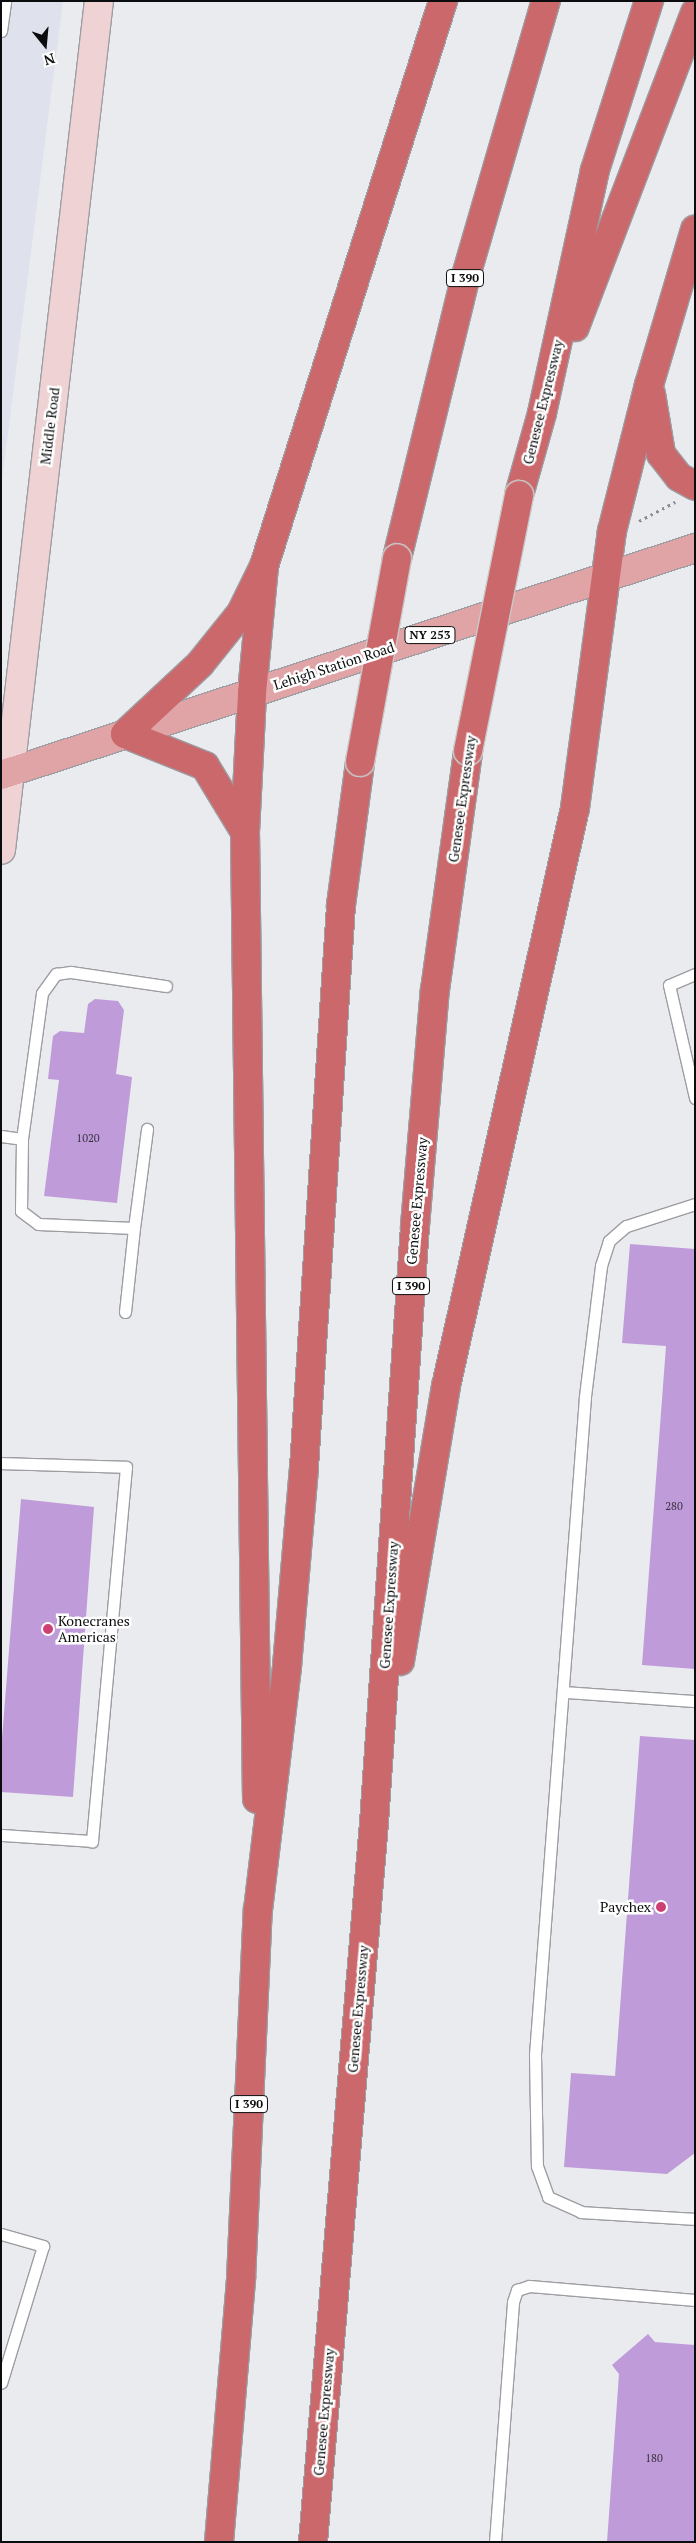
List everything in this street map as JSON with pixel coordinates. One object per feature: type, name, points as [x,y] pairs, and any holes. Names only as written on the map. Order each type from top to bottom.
[{"type":"highway","points":[[245,832],[206,766],[125,734],[200,664],[241,612],[264,566],[443,1]]},
{"type":"highway","name":"I 390","points":[[219,2542],[240,2279],[258,1910],[287,1666],[304,1467],[341,905],[360,762],[397,558],[465,279],[546,1]]},
{"type":"highway","name":"Genesee Expressway","points":[[313,2542],[374,1822],[414,1236],[433,1019],[468,750],[519,496],[542,413],[595,170],[648,1]]},
{"type":"highway","points":[[542,413],[695,14]]},
{"type":"highway","points":[[374,1822],[446,1386],[576,808],[608,577],[612,531],[649,385],[695,230]]},
{"type":"highway","points":[[649,385],[661,454],[687,493]]},
{"type":"highway","points":[[258,1910],[245,832],[252,693],[264,566]]},
{"type":"main road","name":"Lehigh Station Road","points":[[6,774],[695,548]]},
{"type":"street","name":"Middle Road","points":[[1,850],[6,774],[99,1]]},
{"type":"lane","points":[[1,31],[5,1]]},
{"type":"lane","points":[[134,1228],[38,1224],[21,1211],[22,1139],[42,993],[56,974],[71,972],[166,986]]},
{"type":"lane","points":[[695,974],[669,985],[695,1098]]},
{"type":"lane","points":[[125,1312],[147,1129]]},
{"type":"lane","points":[[1,1136],[22,1139]]},
{"type":"lane","points":[[695,1204],[626,1226],[609,1241],[601,1266],[585,1397],[565,1692],[535,2055],[537,2166],[548,2197],[581,2212],[695,2220]]},
{"type":"lane","points":[[1,1463],[126,1467],[92,1841],[1,1834]]},
{"type":"lane","points":[[565,1692],[695,1701]]},
{"type":"lane","points":[[1,2234],[43,2246],[1,2383]]},
{"type":"lane","points":[[495,2542],[513,2302],[517,2290],[529,2286],[695,2300]]},
{"type":"path","points":[[636,522],[658,514],[687,493]]},
{"type":"shaded area","points":[[1,1],[63,1],[1,488]]},
{"type":"building","points":[[95,999],[118,1001],[124,1010],[116,1074],[132,1077],[117,1203],[44,1196],[59,1080],[48,1079],[53,1036],[60,1031],[84,1033],[88,1004]]},
{"type":"building","points":[[630,1244],[695,1249],[695,1669],[642,1665],[666,1346],[622,1343]]},
{"type":"building","name":"Konecranes Americas","points":[[21,1499],[94,1507],[73,1797],[1,1792],[1,1751]]},
{"type":"building","name":"Paychex","points":[[640,1736],[695,1740],[695,2153],[667,2174],[564,2167],[571,2073],[615,2076]]},
{"type":"building","points":[[648,2334],[655,2342],[695,2345],[695,2542],[607,2542],[619,2374],[612,2365]]},
{"type":"place","name":"Konecranes Americas","points":[[48,1629]]},
{"type":"place","name":"Paychex","points":[[661,1907]]}]
